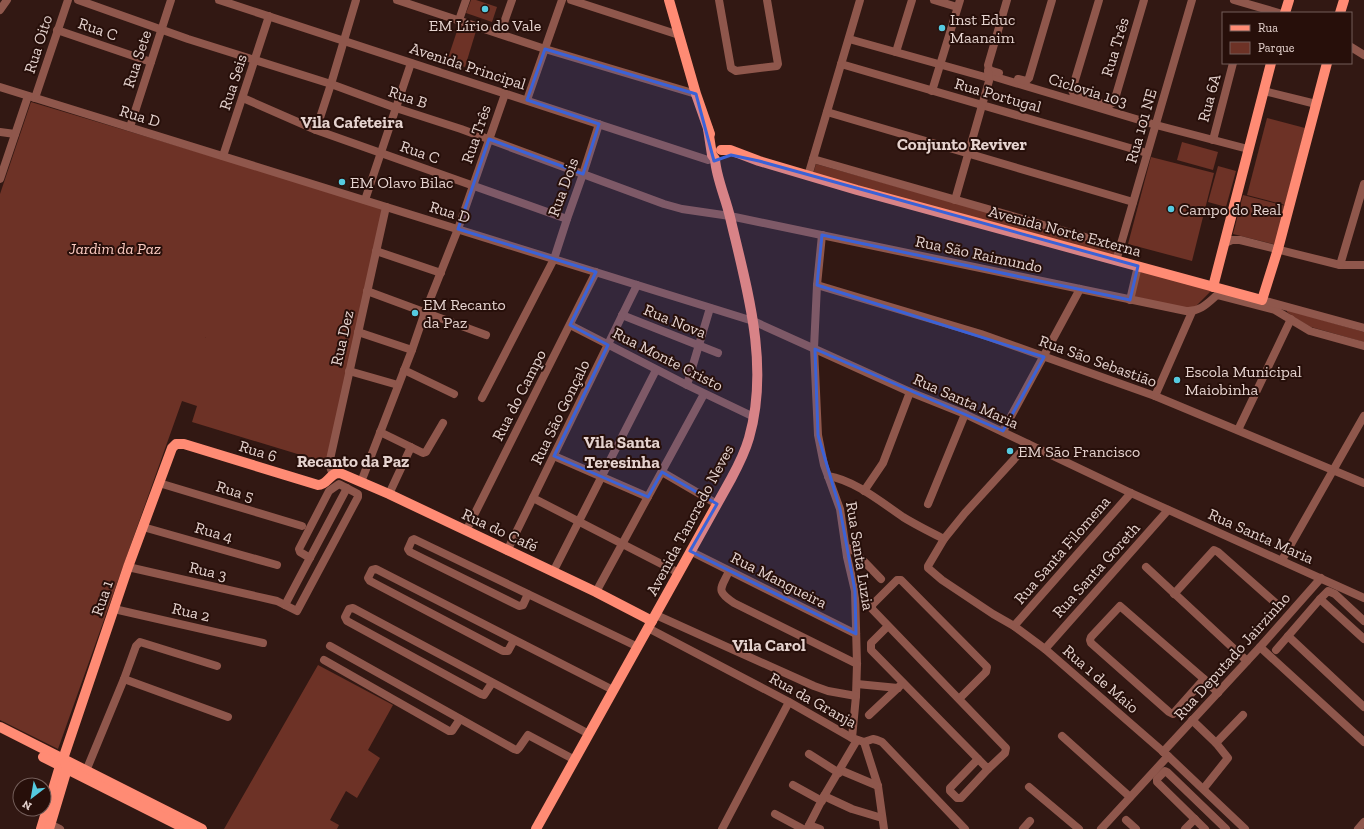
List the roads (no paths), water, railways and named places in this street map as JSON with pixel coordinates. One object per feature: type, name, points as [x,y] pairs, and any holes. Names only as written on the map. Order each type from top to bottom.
[{"type":"main road","name":"Avenida Tancredo Neves","points":[[536,829],[717,504],[743,454],[749,439],[754,417],[757,394],[758,364],[753,321],[725,198],[717,155],[696,94],[669,0]]},
{"type":"main road","points":[[1285,12],[1289,0]]},
{"type":"main road","points":[[1340,12],[1344,0]]},
{"type":"main road","points":[[1217,290],[1225,243],[1248,149],[1272,64]]},
{"type":"main road","points":[[1262,300],[1278,249],[1327,64]]},
{"type":"main road","name":"Avenida Tancredo Neves","points":[[708,129],[714,141]]},
{"type":"main road","name":"Avenida Norte Externa","points":[[714,141],[717,155],[759,161],[808,176],[1138,266],[1217,290],[1262,300]]},
{"type":"main road","name":"Rua 6","points":[[172,448],[176,444],[184,444],[318,485],[324,484],[332,475]]},
{"type":"main road","name":"Rua 1","points":[[64,765],[128,566],[172,448]]},
{"type":"main road","name":"Rua do Café","points":[[332,475],[340,473],[389,494],[596,592],[652,621]]},
{"type":"main road","points":[[0,727],[64,765],[86,771],[202,829]]},
{"type":"main road","points":[[0,735],[64,765],[186,829]]},
{"type":"main road","points":[[50,826],[64,765]]},
{"type":"main road","points":[[41,829],[64,765]]},
{"type":"street","points":[[0,10],[7,0]]},
{"type":"street","name":"Rua Oito","points":[[0,179],[15,134],[32,97],[68,0]]},
{"type":"street","name":"Rua B","points":[[78,0],[162,28],[188,39],[331,84],[396,108],[489,139],[664,204],[682,209],[730,216]]},
{"type":"street","name":"Rua Sete","points":[[130,127],[171,0]]},
{"type":"street","name":"Avenida Principal","points":[[219,0],[599,124],[717,155]]},
{"type":"street","points":[[316,130],[356,0]]},
{"type":"street","points":[[397,0],[421,4],[458,20],[545,49],[696,94]]},
{"type":"street","points":[[458,20],[466,0]]},
{"type":"street","points":[[500,34],[512,0]]},
{"type":"street","points":[[527,100],[562,0]]},
{"type":"street","points":[[571,0],[679,35]]},
{"type":"street","points":[[719,0],[731,68],[736,71],[777,66],[778,64],[767,0]]},
{"type":"street","points":[[808,176],[860,0]]},
{"type":"street","points":[[896,52],[912,0]]},
{"type":"street","points":[[932,91],[958,3],[934,0]]},
{"type":"street","points":[[955,200],[989,81],[989,72],[1007,0]]},
{"type":"street","points":[[989,72],[991,71],[1026,81],[1028,79],[1052,0]]},
{"type":"street","points":[[1091,103],[1074,95],[1072,90],[1099,0]]},
{"type":"street","name":"Rua Três","points":[[1091,103],[1109,105],[1114,102],[1144,0]]},
{"type":"street","name":"Rua 101 NE","points":[[1116,261],[1192,0]]},
{"type":"street","points":[[1234,0],[1249,2],[1276,12]]},
{"type":"street","points":[[1246,12],[1249,2]]},
{"type":"street","name":"Rua Seis","points":[[223,156],[269,16]]},
{"type":"street","name":"Rua C","points":[[57,30],[152,62]]},
{"type":"street","points":[[849,39],[985,77],[989,72]]},
{"type":"street","points":[[1352,48],[1364,55]]},
{"type":"street","points":[[365,200],[411,63]]},
{"type":"street","name":"Rua Portugal","points":[[841,64],[1147,153]]},
{"type":"street","name":"Rua 6A","points":[[1213,140],[1233,64]]},
{"type":"street","name":"Ciclovia 103","points":[[989,72],[1091,103],[1156,125],[1248,149]]},
{"type":"street","name":"Rua D","points":[[0,87],[753,321]]},
{"type":"street","points":[[1264,91],[1316,104]]},
{"type":"street","name":"Rua Três","points":[[458,229],[505,94]]},
{"type":"street","name":"Rua C","points":[[243,98],[316,130],[567,219]]},
{"type":"street","points":[[827,112],[1133,202]]},
{"type":"street","name":"Rua Dois","points":[[482,398],[554,258],[584,174],[599,124]]},
{"type":"street","points":[[0,132],[15,134]]},
{"type":"street","name":"Avenida Norte Externa","points":[[813,159],[1120,247]]},
{"type":"street","points":[[1340,266],[1364,184]]},
{"type":"street","name":"Rua Dez","points":[[332,475],[329,464],[386,207]]},
{"type":"street","name":"Rua São Raimundo","points":[[730,216],[1192,312]]},
{"type":"street","points":[[361,482],[458,229]]},
{"type":"street","name":"Rua Santa Luzia","points":[[822,235],[817,285],[814,348],[818,435],[824,465],[840,509],[847,557],[855,592],[858,740]]},
{"type":"street","points":[[1225,243],[1232,240],[1240,240],[1340,266],[1364,265]]},
{"type":"street","points":[[376,252],[440,273]]},
{"type":"street","points":[[1130,300],[1138,266]]},
{"type":"street","name":"Rua do Campo","points":[[466,531],[596,272]]},
{"type":"street","name":"Rua São Gonçalo","points":[[507,551],[637,285]]},
{"type":"street","name":"Rua São Sebastião","points":[[817,285],[981,334],[1155,396],[1364,483]]},
{"type":"street","points":[[1003,432],[1080,289]]},
{"type":"street","points":[[1155,396],[1192,312],[1203,307],[1217,290],[1275,310],[1305,328],[1317,333],[1364,346]]},
{"type":"street","points":[[367,291],[486,336]]},
{"type":"street","name":"Avenida Norte Externa","points":[[1262,300],[1364,328]]},
{"type":"street","points":[[687,386],[710,308]]},
{"type":"street","name":"Rua Nova","points":[[622,315],[718,353]]},
{"type":"street","points":[[1238,430],[1291,319]]},
{"type":"street","name":"Rua Santa Maria","points":[[753,321],[910,392],[965,414],[1131,493],[1364,598]]},
{"type":"street","name":"Rua Monte Cristo","points":[[570,325],[687,386],[754,417]]},
{"type":"street","points":[[358,332],[412,350]]},
{"type":"street","points":[[404,370],[454,394]]},
{"type":"street","points":[[553,572],[656,370]]},
{"type":"street","points":[[349,371],[398,384]]},
{"type":"street","points":[[864,491],[883,463],[910,392]]},
{"type":"street","points":[[596,592],[704,394]]},
{"type":"street","points":[[928,504],[965,414]]},
{"type":"street","points":[[1282,560],[1364,416]]},
{"type":"street","points":[[380,432],[424,453],[443,423]]},
{"type":"street","points":[[944,540],[984,491],[1028,444]]},
{"type":"street","points":[[389,494],[411,447]]},
{"type":"street","points":[[554,456],[648,497]]},
{"type":"street","points":[[662,472],[717,504]]},
{"type":"street","name":"Rua Santa Luzia","points":[[828,476],[839,478],[864,491],[908,520],[944,540]]},
{"type":"street","name":"Rua 5","points":[[159,483],[302,526]]},
{"type":"street","points":[[284,604],[310,558],[347,488],[339,484],[331,489],[299,549],[300,552],[310,558]]},
{"type":"street","name":"Rua 3","points":[[128,566],[284,604],[296,611],[299,611],[358,497],[358,494],[347,488]]},
{"type":"street","name":"Rua Santa Filomena","points":[[1014,626],[1131,493]]},
{"type":"street","points":[[534,498],[679,573]]},
{"type":"street","name":"Rua Santa Goreth","points":[[1045,649],[1168,510]]},
{"type":"street","name":"Rua 4","points":[[143,527],[277,565]]},
{"type":"street","points":[[528,594],[523,605],[519,606],[410,552],[408,548],[414,539],[638,647]]},
{"type":"street","name":"Rua 1 de Maio","points":[[944,540],[928,566],[929,570],[993,614],[1014,626],[1045,649],[1204,788],[1245,829]]},
{"type":"street","points":[[846,547],[854,551],[881,579]]},
{"type":"street","points":[[1174,594],[1214,550],[1279,606]]},
{"type":"street","name":"Rua Mangueira","points":[[690,552],[856,634]]},
{"type":"street","points":[[1146,567],[1247,661]]},
{"type":"street","points":[[514,640],[508,651],[503,651],[370,581],[368,578],[372,570],[376,569],[614,690]]},
{"type":"street","points":[[729,571],[721,588],[721,593],[725,597],[734,603],[857,664]]},
{"type":"street","name":"Rua Deputado Jairzinho","points":[[1101,829],[1130,797],[1192,720],[1260,647],[1321,578]]},
{"type":"street","points":[[959,699],[986,672],[987,667],[899,580],[878,599],[872,606],[872,610],[1006,748],[1005,753],[961,798],[957,798],[950,791],[950,788],[978,759]]},
{"type":"street","points":[[1276,650],[1326,592],[1332,592],[1364,621]]},
{"type":"street","points":[[1320,599],[1364,639]]},
{"type":"street","points":[[1204,679],[1173,714],[1091,643],[1090,640],[1120,606],[1204,679],[1218,693]]},
{"type":"street","points":[[492,683],[486,694],[481,694],[347,621],[345,616],[349,609],[353,608],[589,734]]},
{"type":"street","name":"Rua 2","points":[[114,609],[263,642]]},
{"type":"street","points":[[652,621],[814,686],[828,691],[856,696]]},
{"type":"street","name":"Rua da Granja","points":[[652,621],[789,702],[858,740],[873,739],[882,742],[965,829]]},
{"type":"street","points":[[888,626],[872,643],[871,650],[900,685],[988,769]]},
{"type":"street","points":[[1288,636],[1364,707]]},
{"type":"street","points":[[86,771],[136,646],[140,642],[217,666]]},
{"type":"street","points":[[330,646],[514,749],[517,750],[520,748],[528,734],[575,760]]},
{"type":"street","points":[[1260,647],[1364,742]]},
{"type":"street","points":[[324,660],[449,731],[452,732],[454,730],[460,719]]},
{"type":"street","points":[[124,679],[228,717]]},
{"type":"street","points":[[857,684],[900,685]]},
{"type":"street","points":[[869,715],[900,685]]},
{"type":"street","points":[[722,829],[789,702]]},
{"type":"street","points":[[1216,743],[1243,715]]},
{"type":"street","points":[[1192,720],[1216,743],[1228,759],[1204,788]]},
{"type":"street","points":[[1062,736],[1130,797]]},
{"type":"street","points":[[807,828],[858,740]]},
{"type":"street","points":[[858,740],[878,786],[884,829]]},
{"type":"street","points":[[809,754],[840,771],[878,786]]},
{"type":"street","points":[[1205,829],[1157,782],[1157,779],[1165,771],[1226,829]]},
{"type":"street","points":[[792,785],[852,809],[882,818]]},
{"type":"street","points":[[1029,787],[1079,829]]},
{"type":"street","points":[[775,814],[807,828],[820,829]]},
{"type":"street","points":[[1185,829],[1195,819]]},
{"type":"street","points":[[1126,820],[1136,829]]},
{"type":"street","points":[[1023,829],[1030,822]]},
{"type":"street","points":[[1358,829],[1364,822]]},
{"type":"street","points":[[50,826],[60,829]]},
{"type":"place","name":"EM Lírio do Vale","points":[[485,9]]},
{"type":"place","name":"Inst Educ Maanaim","points":[[942,28]]},
{"type":"place","name":"EM Olavo Bilac","points":[[342,182]]},
{"type":"place","name":"Campo do Real","points":[[1171,209]]},
{"type":"place","name":"EM Recanto da Paz","points":[[415,313]]},
{"type":"place","name":"Escola Municipal Maiobinha","points":[[1177,380]]},
{"type":"place","name":"EM São Francisco","points":[[1010,451]]},
{"type":"district","name":"Vila Cafeteira","points":[[352,122]]},
{"type":"district","name":"Conjunto Reviver","points":[[962,144]]},
{"type":"district","name":"Vila Santa Teresinha","points":[[622,452]]},
{"type":"district","name":"Recanto da Paz","points":[[353,461]]},
{"type":"district","name":"Vila Carol","points":[[769,645]]},
{"type":"park label","name":"Jardim da Paz","points":[[115,248]]}]
